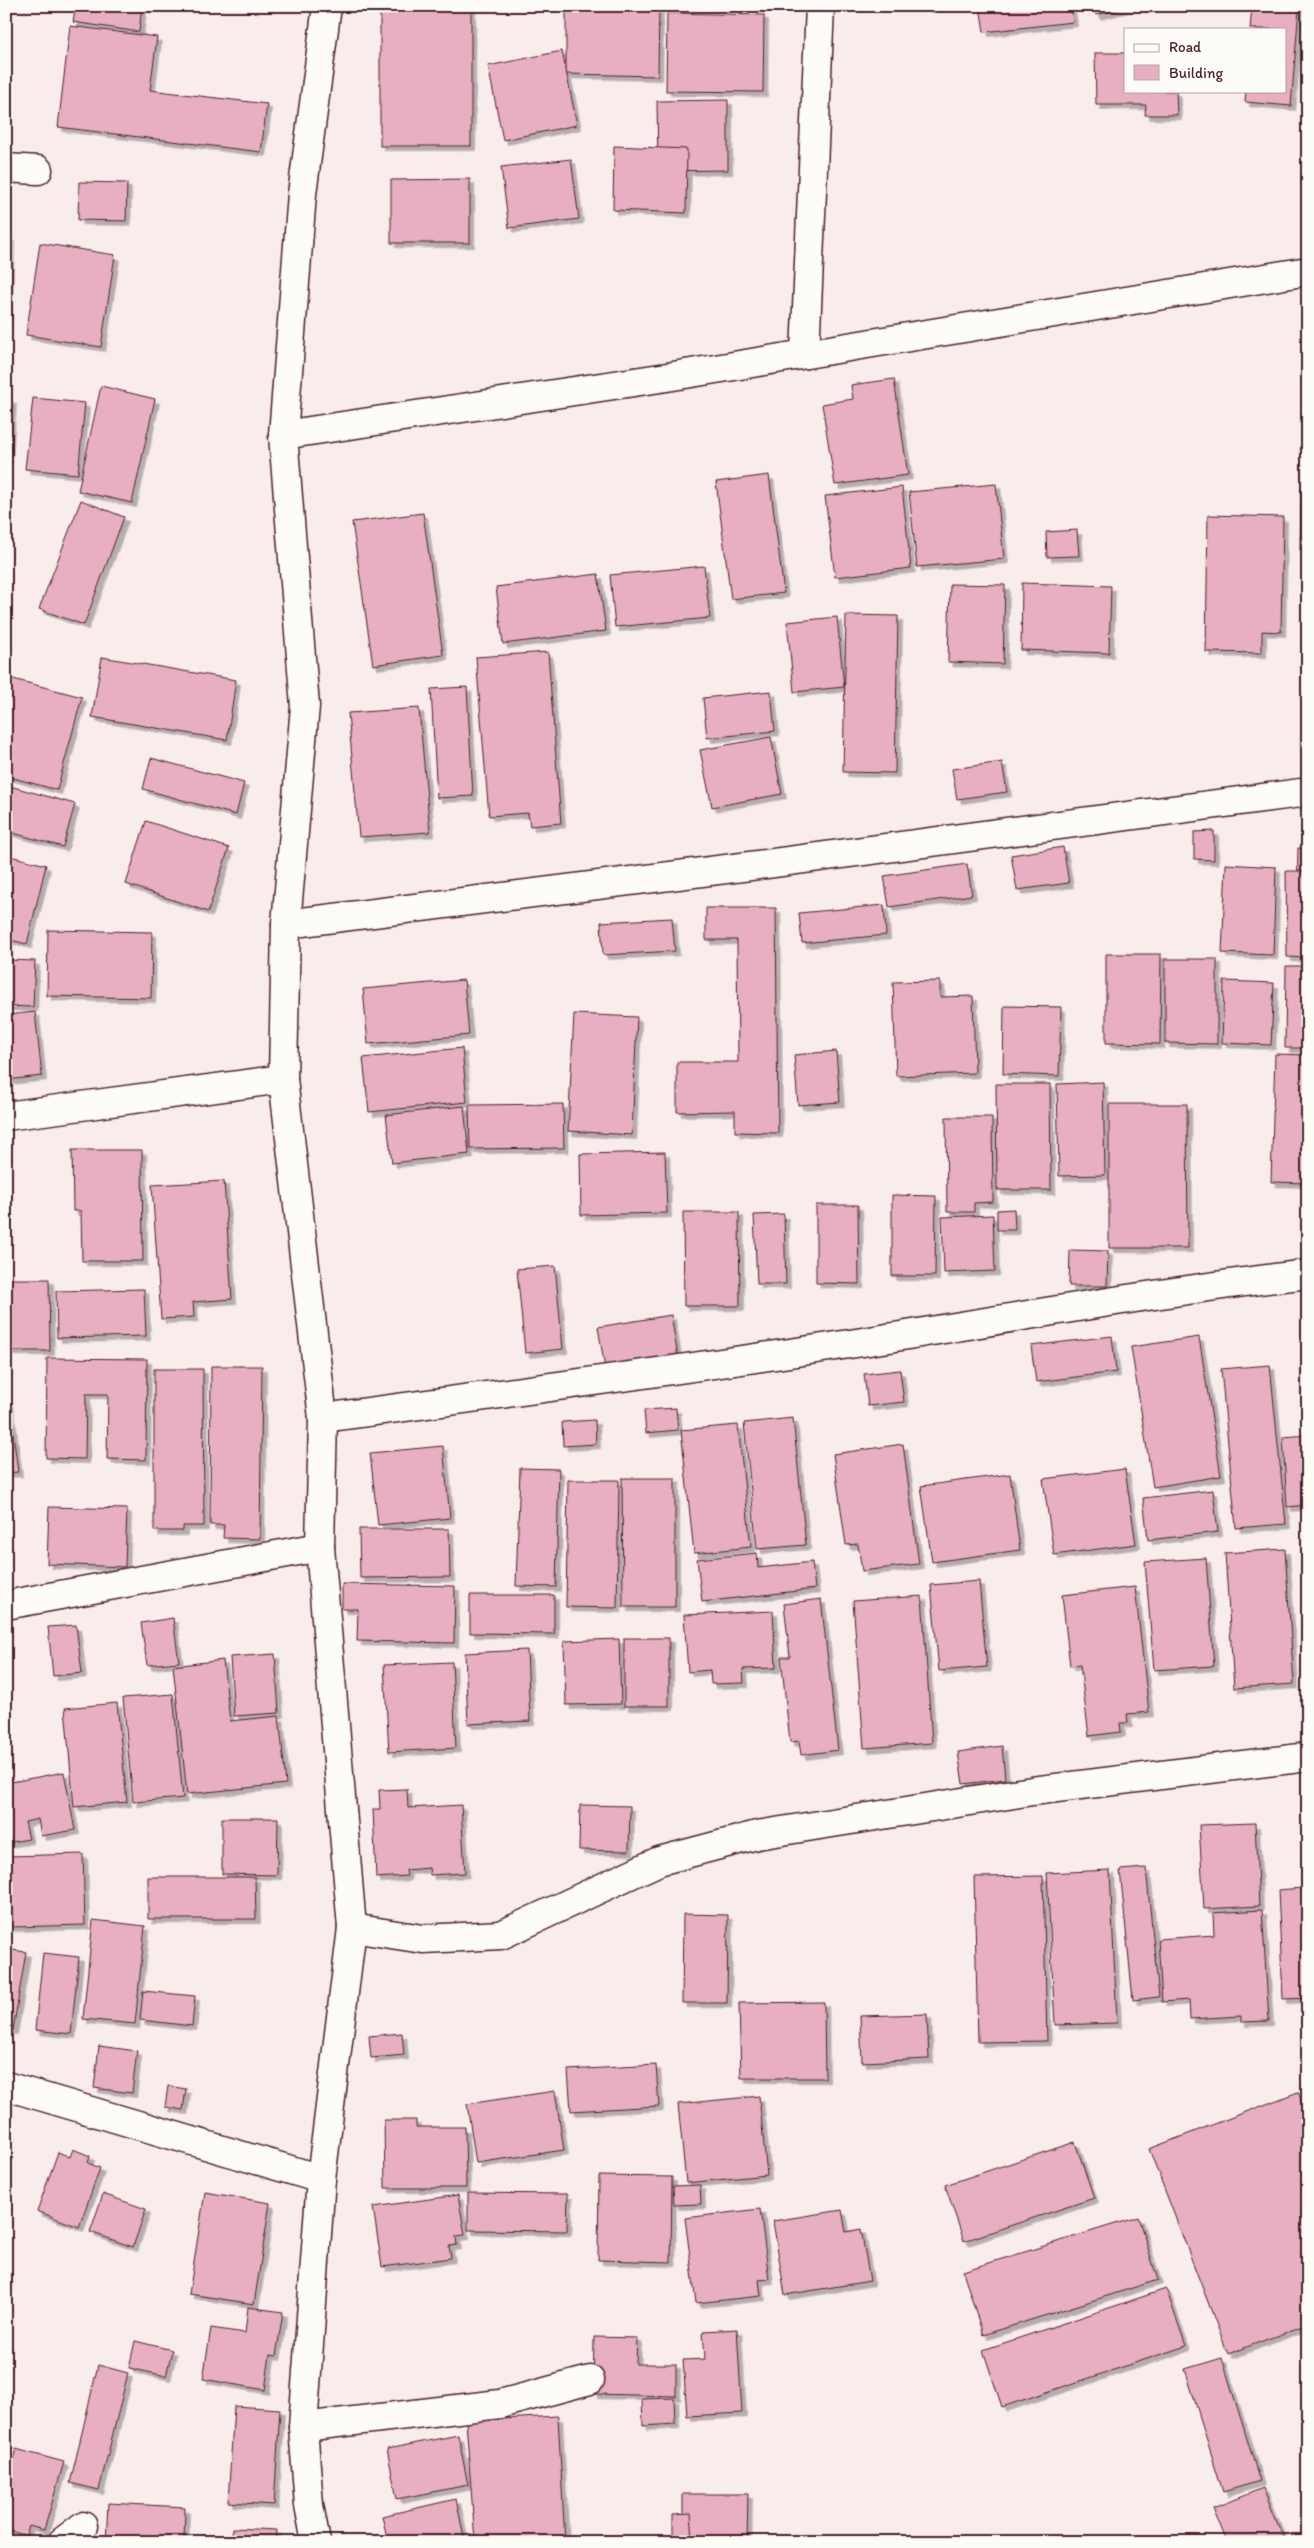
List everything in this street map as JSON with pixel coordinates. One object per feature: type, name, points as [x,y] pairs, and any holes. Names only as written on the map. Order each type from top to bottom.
[{"type":"street","points":[[316,2542],[309,2506],[303,2427],[321,2179],[352,1928],[320,1547],[323,1418],[284,1079],[286,924],[305,706],[283,435],[302,194],[327,6]]},
{"type":"street","points":[[805,354],[820,6]]},
{"type":"street","points":[[6,168],[38,170]]},
{"type":"street","points":[[283,435],[667,377],[1308,270]]},
{"type":"street","points":[[286,924],[776,863],[1308,792]]},
{"type":"street","points":[[6,1116],[284,1079]]},
{"type":"street","points":[[323,1418],[485,1397],[882,1339],[1184,1289],[1308,1274]]},
{"type":"street","points":[[6,1605],[320,1547]]},
{"type":"street","points":[[352,1928],[423,1939],[501,1935],[659,1862],[758,1835],[1032,1791],[1308,1757]]},
{"type":"street","points":[[6,2086],[321,2179]]},
{"type":"street","points":[[303,2427],[500,2404],[590,2380]]},
{"type":"street","points":[[62,2542],[84,2526]]},
{"type":"building","points":[[76,6],[142,6],[139,32],[73,22]]},
{"type":"building","points":[[380,6],[471,6],[471,146],[380,146]]},
{"type":"building","points":[[566,6],[659,6],[658,76],[566,74]]},
{"type":"building","points":[[980,6],[1071,6],[1073,22],[984,32]]},
{"type":"building","points":[[1094,6],[1132,6],[1096,15]]},
{"type":"building","points":[[1252,6],[1299,8],[1291,106],[1245,102],[1246,92],[1286,92],[1286,28],[1250,28]]},
{"type":"building","points":[[1306,6],[1308,6],[1308,188],[1307,188]]},
{"type":"building","points":[[667,13],[764,15],[763,92],[666,91]]},
{"type":"building","points":[[70,26],[157,37],[150,90],[267,104],[261,152],[58,127]]},
{"type":"building","points":[[562,51],[577,125],[503,140],[488,66]]},
{"type":"building","points":[[1095,53],[1124,53],[1124,92],[1176,92],[1177,115],[1145,115],[1146,105],[1096,105]]},
{"type":"building","points":[[728,100],[728,170],[658,171],[657,101]]},
{"type":"building","points":[[614,146],[687,149],[686,213],[613,210]]},
{"type":"building","points":[[571,159],[579,219],[509,228],[501,167]]},
{"type":"building","points":[[470,179],[470,243],[391,243],[391,180]]},
{"type":"building","points":[[79,182],[127,183],[126,221],[78,220]]},
{"type":"building","points":[[6,237],[10,237],[7,318],[6,318]]},
{"type":"building","points":[[40,243],[115,255],[101,347],[26,335]]},
{"type":"building","points":[[894,379],[908,475],[835,485],[822,404],[853,399],[851,385]]},
{"type":"building","points":[[101,386],[155,399],[132,503],[78,491]]},
{"type":"building","points":[[33,398],[85,403],[78,474],[25,469]]},
{"type":"building","points":[[6,399],[12,399],[6,479]]},
{"type":"building","points":[[769,475],[784,593],[731,599],[716,482]]},
{"type":"building","points":[[996,484],[1004,559],[917,567],[909,492]]},
{"type":"building","points":[[902,487],[911,568],[835,577],[825,496]]},
{"type":"building","points":[[1301,490],[1308,490],[1308,551],[1300,550]]},
{"type":"building","points":[[81,500],[124,517],[84,625],[39,609]]},
{"type":"building","points":[[423,513],[443,655],[373,665],[352,522]]},
{"type":"building","points":[[1208,515],[1283,517],[1281,632],[1262,631],[1262,653],[1206,652]]},
{"type":"building","points":[[1077,530],[1079,556],[1047,557],[1046,532]]},
{"type":"building","points":[[704,566],[710,618],[615,627],[610,575]]},
{"type":"building","points":[[598,574],[606,631],[503,644],[496,587]]},
{"type":"building","points":[[1022,583],[1111,586],[1109,653],[1021,650]]},
{"type":"building","points":[[950,584],[1005,585],[1003,664],[948,662]]},
{"type":"building","points":[[846,615],[898,616],[895,773],[843,772]]},
{"type":"building","points":[[837,617],[844,687],[794,692],[787,622]]},
{"type":"building","points":[[548,652],[561,823],[530,826],[528,813],[489,816],[476,657]]},
{"type":"building","points":[[102,657],[236,680],[227,740],[92,717]]},
{"type":"building","points":[[13,679],[82,697],[57,790],[6,776],[6,704]]},
{"type":"building","points":[[467,687],[473,796],[437,798],[431,689]]},
{"type":"building","points":[[771,691],[775,731],[707,738],[703,698]]},
{"type":"building","points":[[419,708],[430,832],[359,837],[348,713]]},
{"type":"building","points":[[771,737],[782,794],[712,807],[700,750]]},
{"type":"building","points":[[151,758],[244,783],[236,815],[143,789]]},
{"type":"building","points":[[1002,762],[1007,792],[957,799],[952,769]]},
{"type":"building","points":[[6,785],[75,804],[63,847],[6,831]]},
{"type":"building","points":[[146,821],[229,848],[208,912],[126,884]]},
{"type":"building","points":[[1214,831],[1214,860],[1194,859],[1194,832]]},
{"type":"building","points":[[1063,847],[1069,883],[1017,890],[1011,855]]},
{"type":"building","points":[[1298,848],[1308,848],[1308,955],[1296,954]]},
{"type":"building","points":[[6,855],[46,865],[27,944],[6,939]]},
{"type":"building","points":[[967,864],[972,895],[889,907],[884,876]]},
{"type":"building","points":[[1226,864],[1276,867],[1273,955],[1222,953]]},
{"type":"building","points":[[1286,871],[1308,871],[1308,958],[1287,957]]},
{"type":"building","points":[[884,905],[886,935],[802,943],[799,913]]},
{"type":"building","points":[[706,908],[776,908],[778,1133],[735,1132],[735,1111],[677,1112],[677,1062],[738,1062],[737,940],[706,940]]},
{"type":"building","points":[[672,918],[675,951],[603,955],[601,922]]},
{"type":"building","points":[[48,930],[152,932],[151,998],[47,996]]},
{"type":"building","points":[[1106,954],[1161,954],[1160,1044],[1106,1043]]},
{"type":"building","points":[[1165,959],[1217,959],[1217,1044],[1165,1043]]},
{"type":"building","points":[[7,960],[35,961],[33,1007],[6,1006]]},
{"type":"building","points":[[1286,966],[1308,966],[1308,1048],[1285,1048]]},
{"type":"building","points":[[464,980],[469,1035],[368,1044],[363,989]]},
{"type":"building","points":[[940,981],[940,997],[973,996],[975,1073],[896,1076],[893,982]]},
{"type":"building","points":[[1224,981],[1274,983],[1271,1045],[1222,1043]]},
{"type":"building","points":[[1004,1006],[1061,1007],[1059,1076],[1003,1074]]},
{"type":"building","points":[[35,1012],[42,1076],[6,1080],[6,1015]]},
{"type":"building","points":[[574,1014],[637,1017],[632,1135],[568,1131]]},
{"type":"building","points":[[462,1048],[467,1102],[369,1112],[363,1058]]},
{"type":"building","points":[[836,1051],[840,1102],[798,1105],[794,1055]]},
{"type":"building","points":[[1275,1054],[1308,1055],[1308,1183],[1271,1182]]},
{"type":"building","points":[[1103,1082],[1105,1175],[1059,1176],[1057,1084]]},
{"type":"building","points":[[996,1084],[1050,1084],[1051,1190],[997,1190]]},
{"type":"building","points":[[563,1104],[564,1148],[470,1149],[469,1105]]},
{"type":"building","points":[[1109,1104],[1187,1104],[1188,1248],[1109,1248]]},
{"type":"building","points":[[464,1106],[469,1154],[392,1163],[386,1115]]},
{"type":"building","points":[[946,1117],[992,1117],[993,1202],[974,1203],[974,1212],[947,1212]]},
{"type":"building","points":[[72,1150],[142,1150],[143,1261],[82,1261],[81,1211],[73,1211]]},
{"type":"building","points":[[665,1152],[667,1213],[581,1215],[580,1154]]},
{"type":"building","points":[[224,1181],[232,1299],[193,1302],[194,1317],[161,1319],[152,1185]]},
{"type":"building","points":[[892,1195],[936,1196],[935,1276],[892,1276]]},
{"type":"building","points":[[816,1205],[858,1205],[859,1284],[816,1283]]},
{"type":"building","points":[[1014,1209],[1015,1230],[997,1230],[997,1210]]},
{"type":"building","points":[[683,1212],[739,1212],[740,1306],[684,1306]]},
{"type":"building","points":[[784,1214],[786,1284],[757,1284],[754,1215]]},
{"type":"building","points":[[993,1215],[995,1271],[944,1273],[942,1217]]},
{"type":"building","points":[[1070,1250],[1108,1251],[1107,1286],[1069,1286]]},
{"type":"building","points":[[555,1266],[563,1349],[525,1353],[517,1269]]},
{"type":"building","points":[[6,1279],[49,1279],[50,1351],[6,1351]]},
{"type":"building","points":[[144,1289],[146,1336],[57,1338],[56,1291]]},
{"type":"building","points":[[671,1315],[678,1357],[605,1368],[598,1327]]},
{"type":"building","points":[[1112,1336],[1116,1372],[1036,1382],[1031,1346]]},
{"type":"building","points":[[1199,1337],[1221,1476],[1153,1487],[1131,1347]]},
{"type":"building","points":[[47,1358],[147,1359],[146,1460],[107,1459],[108,1394],[86,1394],[85,1459],[46,1458]]},
{"type":"building","points":[[1270,1365],[1286,1524],[1236,1528],[1221,1369]]},
{"type":"building","points":[[211,1366],[262,1366],[260,1539],[223,1538],[224,1525],[210,1525]]},
{"type":"building","points":[[154,1369],[203,1369],[204,1526],[183,1526],[183,1531],[154,1531]]},
{"type":"building","points":[[900,1370],[904,1402],[868,1406],[864,1374]]},
{"type":"building","points":[[9,1402],[18,1472],[6,1473],[6,1403]]},
{"type":"building","points":[[676,1408],[678,1430],[646,1433],[644,1410]]},
{"type":"building","points":[[793,1418],[806,1545],[757,1549],[744,1423]]},
{"type":"building","points":[[595,1420],[596,1444],[563,1446],[562,1422]]},
{"type":"building","points":[[738,1425],[751,1547],[694,1553],[681,1430]]},
{"type":"building","points":[[1308,1435],[1308,1505],[1287,1507],[1283,1437]]},
{"type":"building","points":[[903,1444],[919,1564],[862,1571],[858,1544],[846,1545],[833,1454]]},
{"type":"building","points":[[443,1446],[450,1518],[378,1525],[370,1453]]},
{"type":"building","points":[[520,1468],[559,1469],[556,1587],[516,1586]]},
{"type":"building","points":[[1125,1469],[1136,1544],[1054,1555],[1043,1479]]},
{"type":"building","points":[[1010,1474],[1020,1550],[932,1562],[921,1486]]},
{"type":"building","points":[[622,1478],[675,1478],[675,1607],[623,1607]]},
{"type":"building","points":[[568,1480],[619,1480],[617,1608],[566,1607]]},
{"type":"building","points":[[1213,1490],[1218,1532],[1148,1540],[1143,1498]]},
{"type":"building","points":[[49,1507],[127,1509],[125,1567],[47,1564]]},
{"type":"building","points":[[359,1529],[449,1529],[450,1577],[360,1578]]},
{"type":"building","points":[[1304,1547],[1308,1547],[1308,1602]]},
{"type":"building","points":[[1285,1549],[1294,1684],[1234,1688],[1225,1553]]},
{"type":"building","points":[[757,1553],[758,1568],[812,1562],[815,1589],[702,1602],[697,1559]]},
{"type":"building","points":[[1206,1558],[1214,1666],[1154,1670],[1145,1562]]},
{"type":"building","points":[[979,1581],[987,1667],[939,1671],[931,1585]]},
{"type":"building","points":[[342,1584],[455,1586],[454,1643],[357,1641],[358,1609],[342,1609]]},
{"type":"building","points":[[1135,1587],[1149,1712],[1127,1714],[1128,1723],[1120,1723],[1121,1732],[1089,1736],[1080,1665],[1070,1666],[1062,1595]]},
{"type":"building","points":[[470,1595],[554,1595],[554,1634],[470,1633]]},
{"type":"building","points":[[922,1596],[932,1743],[864,1748],[853,1601]]},
{"type":"building","points":[[821,1599],[838,1750],[801,1755],[799,1741],[790,1742],[781,1657],[790,1657],[784,1604]]},
{"type":"building","points":[[773,1611],[776,1668],[743,1669],[744,1683],[711,1684],[710,1670],[688,1672],[684,1615]]},
{"type":"building","points":[[173,1618],[179,1662],[147,1665],[141,1623]]},
{"type":"building","points":[[76,1625],[82,1673],[53,1676],[48,1627]]},
{"type":"building","points":[[624,1638],[669,1638],[669,1706],[624,1706]]},
{"type":"building","points":[[619,1639],[621,1704],[566,1705],[564,1641]]},
{"type":"building","points":[[527,1650],[530,1721],[468,1724],[465,1653]]},
{"type":"building","points":[[275,1654],[279,1713],[234,1716],[230,1657]]},
{"type":"building","points":[[223,1660],[230,1721],[279,1716],[286,1784],[187,1794],[173,1666]]},
{"type":"building","points":[[452,1662],[456,1748],[389,1752],[384,1665]]},
{"type":"building","points":[[173,1694],[183,1798],[133,1802],[123,1698]]},
{"type":"building","points":[[117,1703],[127,1802],[74,1807],[65,1708]]},
{"type":"building","points":[[1002,1746],[1005,1779],[963,1784],[958,1752]]},
{"type":"building","points":[[64,1772],[75,1830],[41,1836],[38,1819],[25,1822],[29,1839],[6,1843],[6,1783]]},
{"type":"building","points":[[407,1789],[408,1808],[461,1805],[465,1873],[430,1875],[429,1868],[406,1870],[407,1876],[376,1878],[373,1809],[380,1809],[379,1790]]},
{"type":"building","points":[[580,1805],[630,1806],[629,1851],[579,1850]]},
{"type":"building","points":[[222,1818],[278,1818],[277,1875],[222,1874]]},
{"type":"building","points":[[1255,1823],[1259,1906],[1204,1909],[1199,1825]]},
{"type":"building","points":[[83,1854],[85,1925],[10,1927],[8,1856]]},
{"type":"building","points":[[1146,1868],[1159,1997],[1133,2000],[1120,1870]]},
{"type":"building","points":[[1110,1870],[1117,2023],[1055,2025],[1047,1873]]},
{"type":"building","points":[[1301,1872],[1308,1872],[1308,1998],[1283,1999],[1278,1890],[1302,1888]]},
{"type":"building","points":[[1043,1876],[1047,2041],[978,2042],[974,1877]]},
{"type":"building","points":[[148,1877],[255,1877],[256,1919],[148,1919]]},
{"type":"building","points":[[1262,1910],[1269,2021],[1241,2022],[1241,2016],[1190,2019],[1189,2000],[1162,2002],[1158,1939],[1214,1935],[1213,1913]]},
{"type":"building","points":[[683,1914],[728,1915],[727,2003],[682,2003]]},
{"type":"building","points":[[93,1920],[145,1926],[135,2024],[83,2019]]},
{"type":"building","points":[[6,1949],[26,1952],[13,2030],[6,2029]]},
{"type":"building","points":[[43,1953],[79,1957],[71,2034],[35,2030]]},
{"type":"building","points":[[143,1991],[195,1996],[192,2026],[140,2020]]},
{"type":"building","points":[[824,2002],[825,2078],[741,2078],[739,2003]]},
{"type":"building","points":[[927,2014],[929,2059],[862,2062],[860,2016]]},
{"type":"building","points":[[402,2033],[404,2055],[371,2058],[369,2036]]},
{"type":"building","points":[[99,2046],[137,2051],[132,2093],[94,2088]]},
{"type":"building","points":[[656,2065],[659,2106],[571,2111],[568,2070]]},
{"type":"building","points":[[168,2086],[186,2089],[183,2110],[165,2107]]},
{"type":"building","points":[[555,2091],[564,2150],[476,2163],[467,2104]]},
{"type":"building","points":[[1298,2092],[1308,2118],[1308,2324],[1228,2354],[1149,2149]]},
{"type":"building","points":[[759,2096],[767,2175],[686,2183],[678,2104]]},
{"type":"building","points":[[384,2120],[416,2120],[416,2127],[465,2127],[466,2188],[385,2188]]},
{"type":"building","points":[[1075,2142],[1094,2198],[964,2241],[945,2185]]},
{"type":"building","points":[[73,2149],[90,2156],[88,2163],[100,2168],[79,2227],[37,2211],[58,2152],[70,2157]]},
{"type":"building","points":[[599,2176],[672,2177],[671,2262],[598,2260]]},
{"type":"building","points":[[700,2185],[701,2204],[674,2205],[673,2186]]},
{"type":"building","points":[[205,2192],[270,2203],[254,2304],[189,2294]]},
{"type":"building","points":[[468,2193],[568,2194],[567,2231],[468,2230]]},
{"type":"building","points":[[103,2194],[146,2209],[133,2247],[90,2232]]},
{"type":"building","points":[[458,2195],[465,2235],[456,2236],[457,2245],[449,2246],[451,2258],[382,2267],[373,2207]]},
{"type":"building","points":[[760,2209],[769,2279],[759,2280],[761,2296],[696,2303],[685,2218]]},
{"type":"building","points":[[842,2210],[846,2232],[861,2229],[870,2281],[785,2295],[773,2221]]},
{"type":"building","points":[[1138,2217],[1158,2280],[983,2335],[963,2271]]},
{"type":"building","points":[[1166,2289],[1186,2346],[1002,2407],[983,2350]]},
{"type":"building","points":[[248,2307],[283,2312],[276,2356],[270,2355],[265,2390],[203,2379],[211,2328],[245,2333]]},
{"type":"building","points":[[737,2329],[742,2413],[687,2416],[683,2360],[705,2359],[703,2331]]},
{"type":"building","points":[[594,2337],[637,2338],[636,2364],[676,2364],[676,2396],[593,2394]]},
{"type":"building","points":[[135,2341],[172,2350],[166,2376],[129,2368]]},
{"type":"building","points":[[1222,2358],[1260,2481],[1223,2492],[1185,2369]]},
{"type":"building","points":[[98,2365],[128,2373],[99,2490],[70,2483]]},
{"type":"building","points":[[674,2398],[675,2424],[643,2426],[642,2399]]},
{"type":"building","points":[[234,2406],[280,2409],[274,2505],[228,2502]]},
{"type":"building","points":[[558,2416],[565,2542],[475,2542],[466,2421]]},
{"type":"building","points":[[458,2435],[468,2485],[397,2499],[387,2449]]},
{"type":"building","points":[[6,2449],[12,2451],[6,2470]]},
{"type":"building","points":[[16,2449],[64,2462],[44,2530],[29,2526],[26,2536],[6,2529],[9,2520],[6,2519],[6,2484]]},
{"type":"building","points":[[1263,2488],[1283,2538],[1275,2542],[1227,2542],[1213,2508]]},
{"type":"building","points":[[683,2494],[748,2494],[747,2542],[683,2542]]},
{"type":"building","points":[[456,2499],[465,2542],[388,2542],[382,2516]]},
{"type":"building","points":[[108,2503],[185,2507],[184,2542],[106,2542]]},
{"type":"building","points":[[691,2514],[693,2538],[673,2538],[673,2515]]},
{"type":"building","points":[[232,2528],[277,2530],[276,2542],[231,2542]]}]
